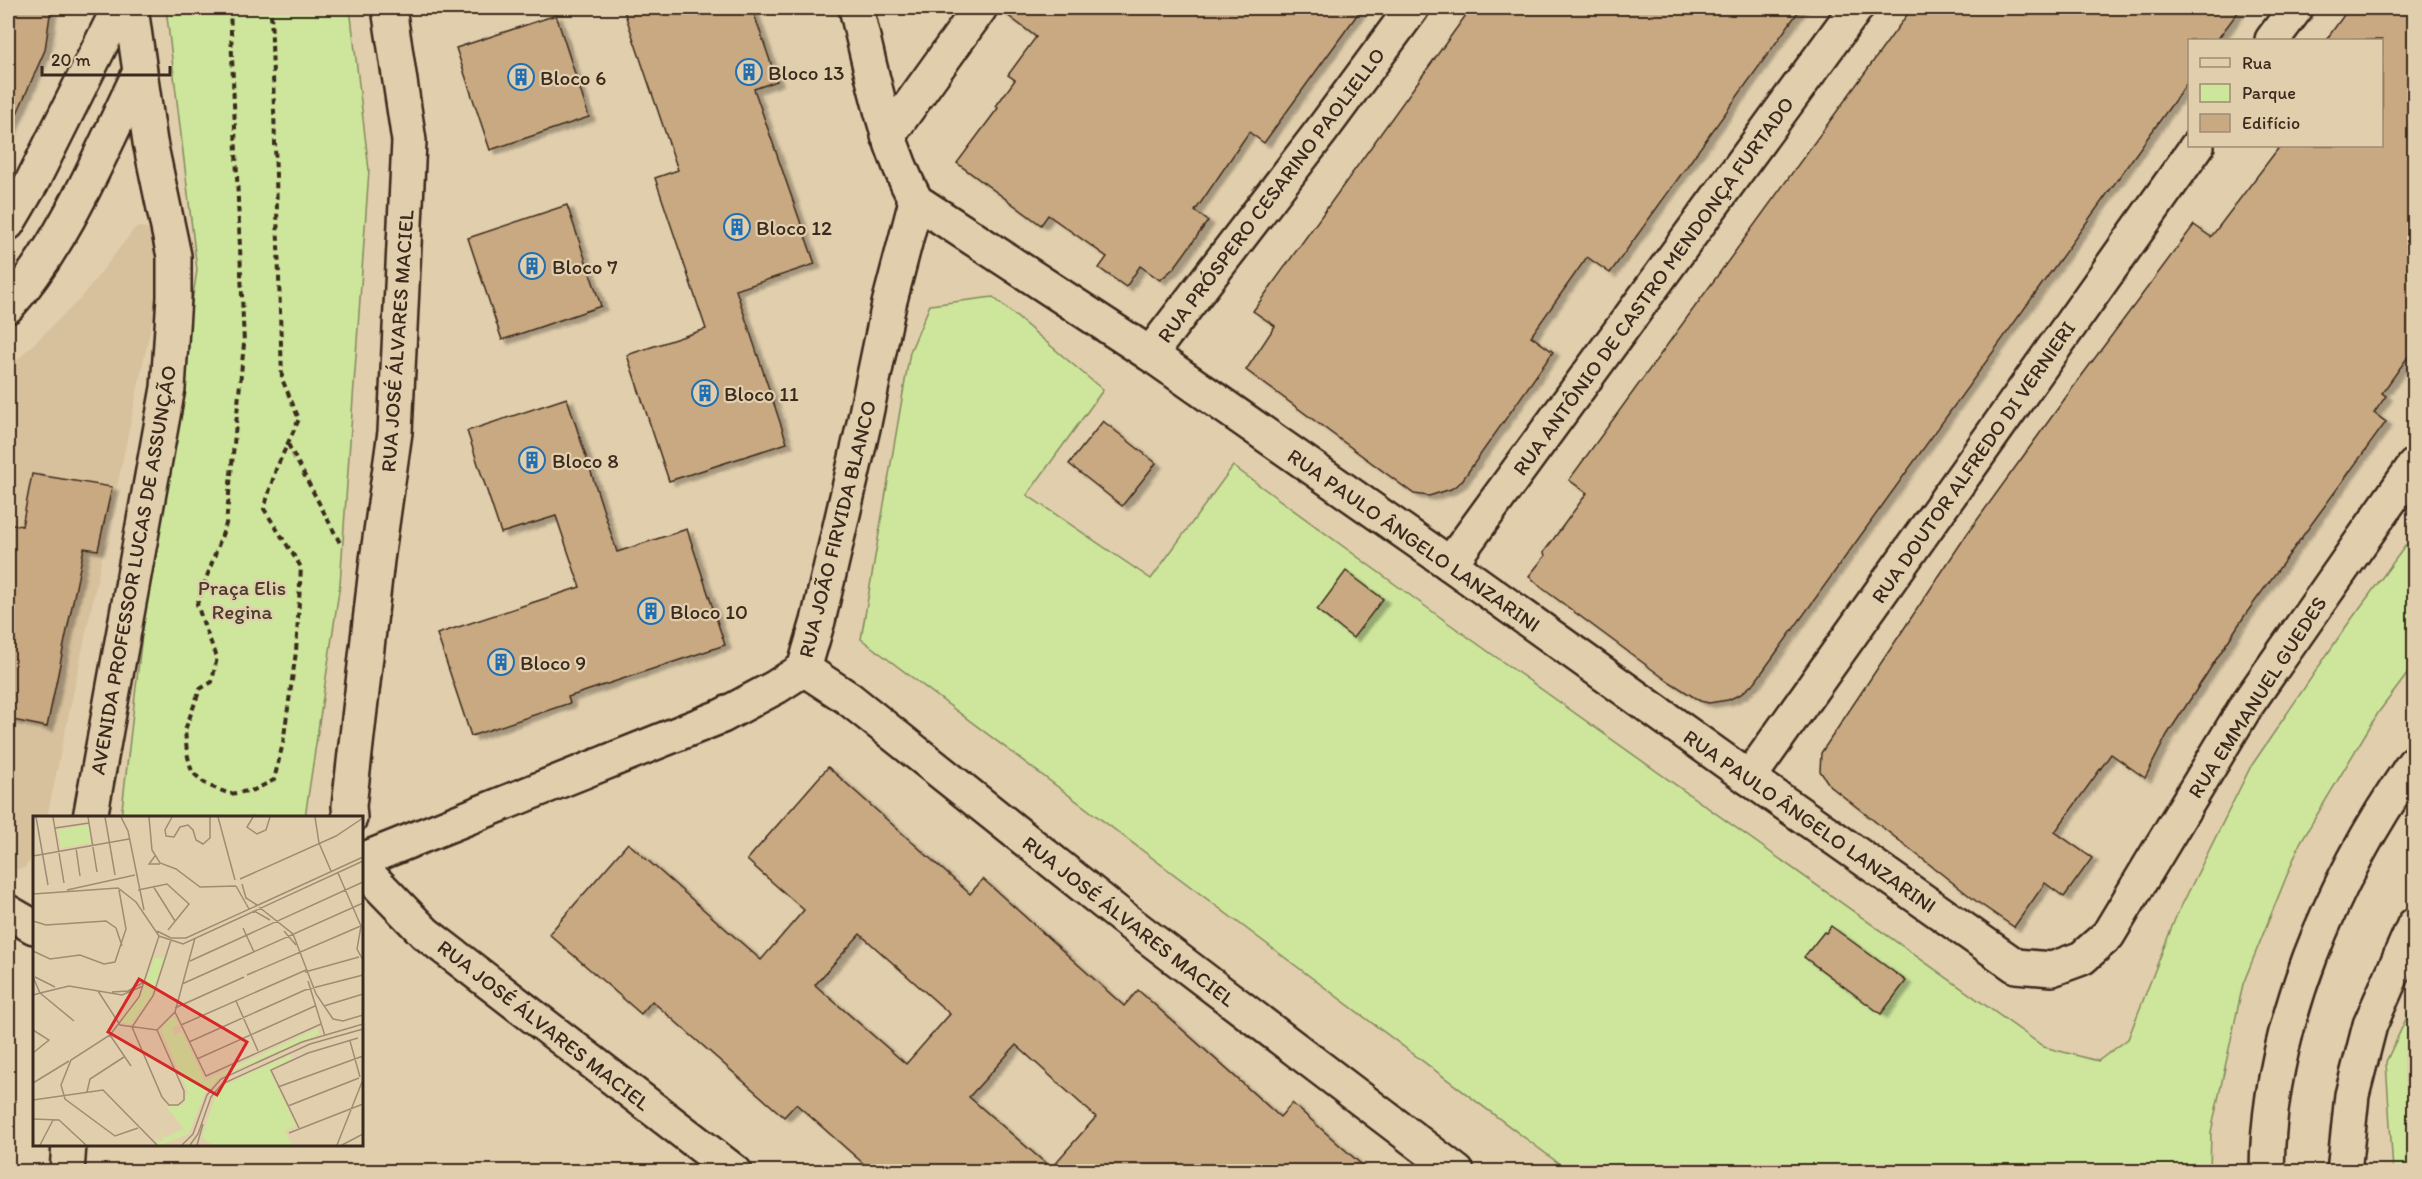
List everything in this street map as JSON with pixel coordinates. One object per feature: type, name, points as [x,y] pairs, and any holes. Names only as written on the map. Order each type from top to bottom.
[{"type":"main road","points":[[8,224],[32,182],[119,8]]},
{"type":"main road","name":"AVENIDA PROFESSOR LUCAS DE ASSUNÇÃO","points":[[90,816],[168,388],[173,320],[174,256],[150,142],[131,8]]},
{"type":"main road","name":"RUA JOSÉ ÁLVARES MACIEL","points":[[350,816],[377,560],[395,432],[409,141],[389,8]]},
{"type":"main road","points":[[856,8],[888,136],[896,160],[916,201]]},
{"type":"main road","points":[[888,136],[980,8]]},
{"type":"main road","name":"RUA PRÓSPERO CESARINO PAOLIELLO","points":[[1150,354],[1322,130],[1412,8]]},
{"type":"main road","name":"RUA ANTÔNIO DE CASTRO MENDONÇA FURTADO","points":[[1450,564],[1856,8]]},
{"type":"main road","points":[[2273,39],[2296,8]]},
{"type":"main road","points":[[8,306],[29,283],[71,210],[139,74]]},
{"type":"main road","name":"RUA DOUTOR ALFREDO DI VERNIERI","points":[[1749,778],[2196,147]]},
{"type":"main road","name":"RUA PAULO ÂNGELO LANZARINI","points":[[916,201],[1150,354],[2016,966],[2052,969],[2082,958]]},
{"type":"main road","name":"RUA JOÃO FIRVIDA BLANCO","points":[[363,860],[722,716],[804,669],[818,621],[889,304],[916,201]]},
{"type":"main road","name":"RUA EMMANUEL GUEDES","points":[[2082,958],[2108,935],[2246,706],[2415,466]]},
{"type":"main road","name":"RUA JOSÉ ÁLVARES MACIEL","points":[[804,669],[848,698],[1131,924],[1457,1172]]},
{"type":"main road","points":[[2267,1172],[2274,1089],[2302,977],[2340,888],[2387,802],[2415,764]]},
{"type":"main road","name":"RUA JOSÉ ÁLVARES MACIEL","points":[[363,869],[425,933],[735,1172]]},
{"type":"main road","points":[[8,912],[33,926]]},
{"type":"main road","points":[[2344,1172],[2352,1095],[2370,1025],[2415,925]]},
{"type":"main road","points":[[67,1172],[69,1146]]},
{"type":"path","points":[[230,8],[244,344],[226,524],[197,604],[217,657],[212,682],[200,689],[185,730],[187,753],[192,772],[207,785],[230,794],[254,790],[274,780],[283,743],[296,652],[301,567],[264,509],[276,469],[299,419],[282,379],[271,8]]},
{"type":"path","points":[[287,443],[348,556],[377,560]]},
{"type":"shaded area","points":[[143,227],[151,230],[157,237],[164,264],[47,816],[33,816],[33,858],[23,869],[8,869],[8,369],[81,298],[135,228]]},
{"type":"green space","name":"Praça Elis Regina","points":[[166,8],[350,8],[369,170],[340,584],[305,816],[121,816],[146,600],[197,270]]},
{"type":"green space","points":[[993,297],[1103,390],[1027,495],[1151,579],[1233,466],[1444,620],[2044,1047],[2098,1061],[2128,1039],[2175,919],[2250,768],[2345,628],[2414,534],[2414,665],[2378,713],[2300,843],[2243,984],[2211,1132],[2210,1171],[1569,1171],[861,639],[910,352],[930,305]]},
{"type":"green space","points":[[2414,1002],[2414,1171],[2393,1171],[2386,1062]]},
{"type":"building","points":[[8,8],[51,8],[45,50],[8,134]]},
{"type":"building","points":[[623,8],[752,8],[777,81],[754,89],[815,264],[736,290],[787,443],[669,481],[627,355],[706,329],[655,178],[678,170]]},
{"type":"building","points":[[998,8],[1362,8],[1264,143],[1249,132],[1195,211],[1208,221],[1174,268],[1160,280],[1140,266],[1126,287],[1099,268],[1107,257],[1048,215],[1041,225],[957,163],[998,108],[996,106],[1015,80],[1008,75],[1036,37]]},
{"type":"building","points":[[1471,8],[1801,8],[1610,273],[1587,257],[1531,336],[1553,352],[1461,482],[1451,489],[1429,496],[1414,494],[1246,370],[1275,326],[1253,311]]},
{"type":"building","points":[[1912,8],[2241,8],[2218,39],[2188,39],[2188,82],[1755,682],[1741,694],[1728,700],[1709,703],[1700,701],[1665,679],[1529,576],[1587,493],[1569,480]]},
{"type":"building","points":[[2349,8],[2415,8],[2415,347],[2382,393],[2386,396],[2374,413],[2386,422],[2245,615],[2167,735],[2145,778],[2111,754],[2055,832],[2092,858],[2064,897],[2045,883],[2014,927],[1976,901],[1830,786],[1820,771],[1821,753],[1967,534],[2194,225],[2211,237],[2279,147],[2383,147],[2383,39],[2327,39]]},
{"type":"building","name":"Bloco 6","points":[[556,15],[589,117],[490,150],[456,48]]},
{"type":"building","name":"Bloco 7","points":[[567,205],[601,306],[502,340],[468,238]]},
{"type":"building","points":[[567,398],[617,552],[687,529],[725,645],[568,697],[570,703],[471,736],[437,634],[580,587],[556,516],[501,533],[467,431]]},
{"type":"building","points":[[1103,421],[1156,463],[1122,506],[1069,464]]},
{"type":"building","points":[[32,474],[112,487],[98,550],[84,548],[47,727],[8,719],[8,523],[22,526]]},
{"type":"building","points":[[1346,571],[1383,599],[1353,638],[1317,610]]},
{"type":"building","points":[[828,767],[970,894],[983,879],[1124,1006],[1138,990],[1280,1117],[1292,1103],[1370,1172],[873,1172],[796,1104],[784,1117],[652,1001],[641,1014],[549,934],[628,843],[761,960],[804,910],[747,860]],"holes":[[[860,934],[950,1014],[906,1064],[815,985]],[[1016,1045],[1096,1117],[1051,1168],[969,1097]]]},
{"type":"building","points":[[1831,926],[1906,981],[1881,1014],[1804,957]]},
{"type":"place","name":"Bloco 13","points":[[749,72]]},
{"type":"place","name":"Bloco 6","points":[[521,77]]},
{"type":"place","name":"Bloco 12","points":[[737,227]]},
{"type":"place","name":"Bloco 7","points":[[532,266]]},
{"type":"place","name":"Bloco 11","points":[[705,393]]},
{"type":"place","name":"Bloco 8","points":[[532,460]]},
{"type":"place","name":"Bloco 10","points":[[651,611]]},
{"type":"place","name":"Bloco 9","points":[[501,662]]}]
